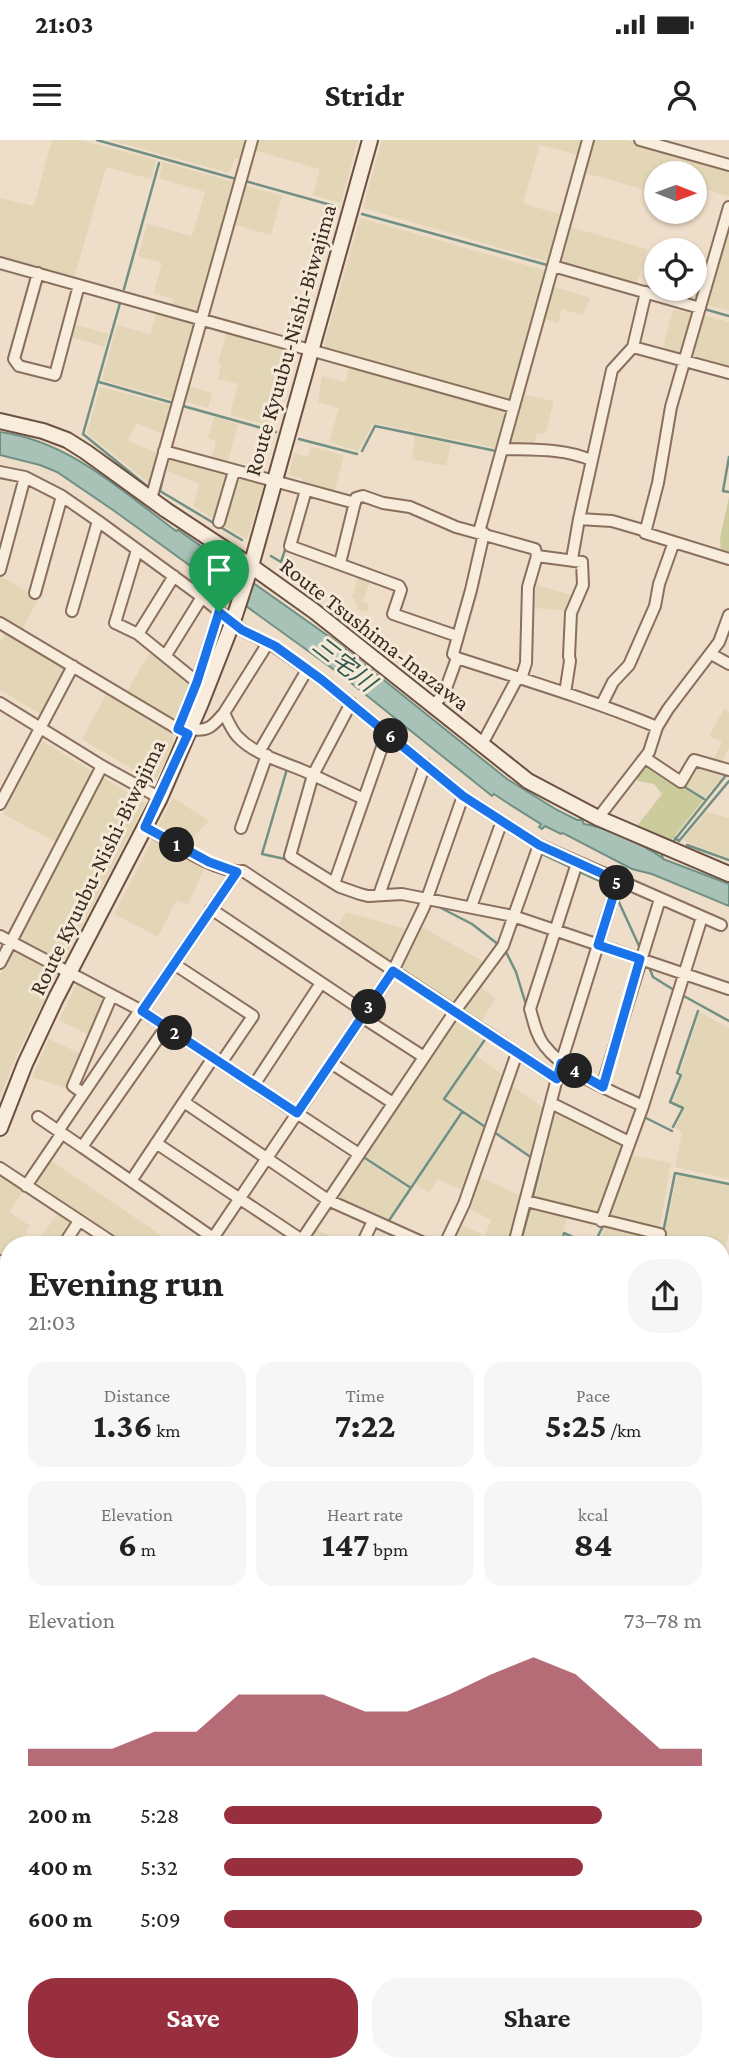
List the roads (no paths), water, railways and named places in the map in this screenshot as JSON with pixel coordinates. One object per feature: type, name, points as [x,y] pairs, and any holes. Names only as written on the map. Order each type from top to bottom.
[{"type":"main road","name":"Route Kyuubu-Nishi-Biwajima","points":[[0,1128],[25,1064],[160,798],[185,731],[234,618],[250,570],[370,140]]},
{"type":"main road","name":"Route Tsushima-Inazawa","points":[[0,421],[43,431],[66,440],[367,651],[481,746],[528,781],[598,818],[729,874]]},
{"type":"street","points":[[150,499],[252,140]]},
{"type":"street","points":[[588,140],[513,407],[481,532],[471,590],[453,654],[457,658],[602,704],[657,727]]},
{"type":"street","points":[[640,140],[729,165]]},
{"type":"street","points":[[646,531],[658,483],[668,418],[729,206]]},
{"type":"street","points":[[0,262],[513,407]]},
{"type":"street","points":[[553,266],[644,291]]},
{"type":"street","points":[[38,273],[14,359],[19,366],[55,375],[79,285]]},
{"type":"street","points":[[572,559],[612,370],[632,347],[644,300]]},
{"type":"street","points":[[677,301],[701,308]]},
{"type":"street","points":[[632,347],[729,373]]},
{"type":"street","points":[[502,449],[554,451],[591,460]]},
{"type":"street","points":[[164,451],[355,503]]},
{"type":"street","points":[[219,522],[234,471]]},
{"type":"street","points":[[0,472],[25,477],[62,496],[174,576],[242,630],[268,643],[307,670],[463,796],[539,845],[721,925]]},
{"type":"street","points":[[0,570],[25,477]]},
{"type":"street","points":[[306,490],[290,546],[399,586],[401,590],[393,614],[457,636]]},
{"type":"street","points":[[35,593],[62,496]]},
{"type":"street","points":[[340,563],[356,498],[363,496],[383,503],[410,507],[456,527],[535,549],[537,556],[528,586],[526,663],[481,746]]},
{"type":"street","points":[[579,519],[612,521],[729,559]]},
{"type":"street","points":[[72,611],[98,521]]},
{"type":"street","points":[[602,704],[613,682],[629,665],[655,606],[659,584],[674,542]]},
{"type":"street","points":[[137,550],[116,623],[138,634],[197,682]]},
{"type":"street","points":[[537,556],[582,562],[583,585],[571,613],[570,661],[565,693]]},
{"type":"street","points":[[138,634],[174,576]]},
{"type":"street","points":[[166,655],[202,597]]},
{"type":"street","points":[[185,731],[219,612]]},
{"type":"street","points":[[598,818],[649,752],[657,727],[711,654],[722,636],[729,615]]},
{"type":"street","points":[[0,623],[185,731],[207,729],[224,713],[268,643]]},
{"type":"street","points":[[711,654],[729,664]]},
{"type":"street","points":[[433,707],[445,691],[457,658]]},
{"type":"street","points":[[2,797],[73,666]]},
{"type":"street","points":[[241,828],[263,754],[307,670]]},
{"type":"street","points":[[0,703],[160,798]]},
{"type":"street","points":[[351,703],[313,775],[290,856],[341,887],[368,897],[402,894],[513,916],[729,989]]},
{"type":"street","points":[[224,713],[236,735],[263,754],[363,799]]},
{"type":"street","points":[[335,881],[387,733]]},
{"type":"street","points":[[645,758],[659,770],[681,782],[694,760],[729,770]]},
{"type":"street","points":[[379,895],[425,764]]},
{"type":"street","points":[[0,963],[102,766]]},
{"type":"street","points":[[218,1236],[267,1157],[393,971],[427,899],[463,796]]},
{"type":"street","points":[[471,907],[502,821]]},
{"type":"street","points":[[145,827],[209,862],[237,872],[243,871],[557,1079]]},
{"type":"street","points":[[305,1236],[455,1011],[503,946],[539,845]]},
{"type":"street","points":[[577,863],[530,1009],[544,1045],[561,1063],[643,1106]]},
{"type":"street","points":[[26,1186],[83,1093],[237,872]]},
{"type":"street","points":[[516,1236],[561,1063],[618,881]]},
{"type":"street","points":[[603,1087],[660,899]]},
{"type":"street","points":[[211,909],[424,1057]]},
{"type":"street","points":[[601,1221],[643,1106],[702,917]]},
{"type":"street","points":[[0,936],[141,1011],[359,1154]]},
{"type":"street","points":[[131,1181],[184,1102],[253,1016],[174,964]]},
{"type":"street","points":[[254,1085],[321,983]]},
{"type":"street","points":[[83,1093],[73,1086],[112,995]]},
{"type":"street","points":[[82,1147],[166,1027]]},
{"type":"street","points":[[449,1236],[464,1205],[517,1053]]},
{"type":"street","points":[[331,1063],[393,1103]]},
{"type":"street","points":[[184,1102],[328,1200],[408,1236]]},
{"type":"street","points":[[551,1103],[629,1142]]},
{"type":"street","points":[[38,1117],[207,1236]]},
{"type":"street","points":[[156,1143],[293,1236]]},
{"type":"street","points":[[0,1168],[102,1236]]},
{"type":"street","points":[[526,1201],[660,1236]]},
{"type":"street","points":[[69,1236],[79,1221]]},
{"type":"street","points":[[366,1236],[373,1221]]},
{"type":"water","name":"三宅川","points":[[0,432],[49,446],[94,470],[176,531],[334,640],[507,779],[557,810],[582,820],[584,824],[613,832],[661,857],[662,855],[663,859],[729,884],[729,906],[652,874],[632,869],[563,833],[545,826],[542,829],[539,827],[541,824],[494,794],[492,796],[340,674],[113,510],[57,472],[0,455]]},
{"type":"waterway","points":[[97,140],[236,179]]},
{"type":"waterway","points":[[124,289],[159,163]]},
{"type":"waterway","points":[[245,181],[338,207]]},
{"type":"waterway","points":[[362,214],[547,265]]},
{"type":"waterway","points":[[120,303],[83,434],[148,487]]},
{"type":"waterway","points":[[704,309],[729,316]]},
{"type":"waterway","points":[[99,382],[173,403]]},
{"type":"waterway","points":[[183,406],[276,432]]},
{"type":"waterway","points":[[362,451],[375,426],[496,451]]},
{"type":"waterway","points":[[299,439],[357,454]]},
{"type":"waterway","points":[[729,457],[723,491],[729,492]]},
{"type":"waterway","points":[[165,468],[160,491],[242,540]]},
{"type":"waterway","points":[[271,556],[281,562],[286,547]]},
{"type":"waterway","points":[[285,859],[262,854],[287,769]]},
{"type":"waterway","points":[[673,842],[727,774]]},
{"type":"waterway","points":[[675,838],[679,841],[729,781]]},
{"type":"waterway","points":[[683,786],[704,799]]},
{"type":"waterway","points":[[687,845],[729,860]]},
{"type":"waterway","points":[[540,853],[570,867]]},
{"type":"waterway","points":[[578,871],[604,883],[611,891]]},
{"type":"waterway","points":[[617,898],[640,948]]},
{"type":"waterway","points":[[441,908],[472,924],[499,945]]},
{"type":"waterway","points":[[505,950],[516,972],[527,1008]]},
{"type":"waterway","points":[[649,967],[653,977],[674,990]]},
{"type":"waterway","points":[[682,995],[729,1021]]},
{"type":"waterway","points":[[673,1127],[683,1108],[670,1102],[681,1075],[677,1073],[698,1011]]},
{"type":"waterway","points":[[486,1038],[444,1099],[487,1128]]},
{"type":"waterway","points":[[388,1222],[462,1112]]},
{"type":"waterway","points":[[644,1117],[672,1131]]},
{"type":"waterway","points":[[494,1132],[532,1158]]},
{"type":"waterway","points":[[365,1158],[411,1188]]},
{"type":"waterway","points":[[533,1196],[541,1164]]},
{"type":"waterway","points":[[664,1228],[675,1173],[729,1184]]},
{"type":"waterway","points":[[522,1236],[530,1208]]},
{"type":"waterway","points":[[598,1236],[603,1226]]},
{"type":"waterway","points":[[563,1236],[564,1233],[571,1236]]}]
